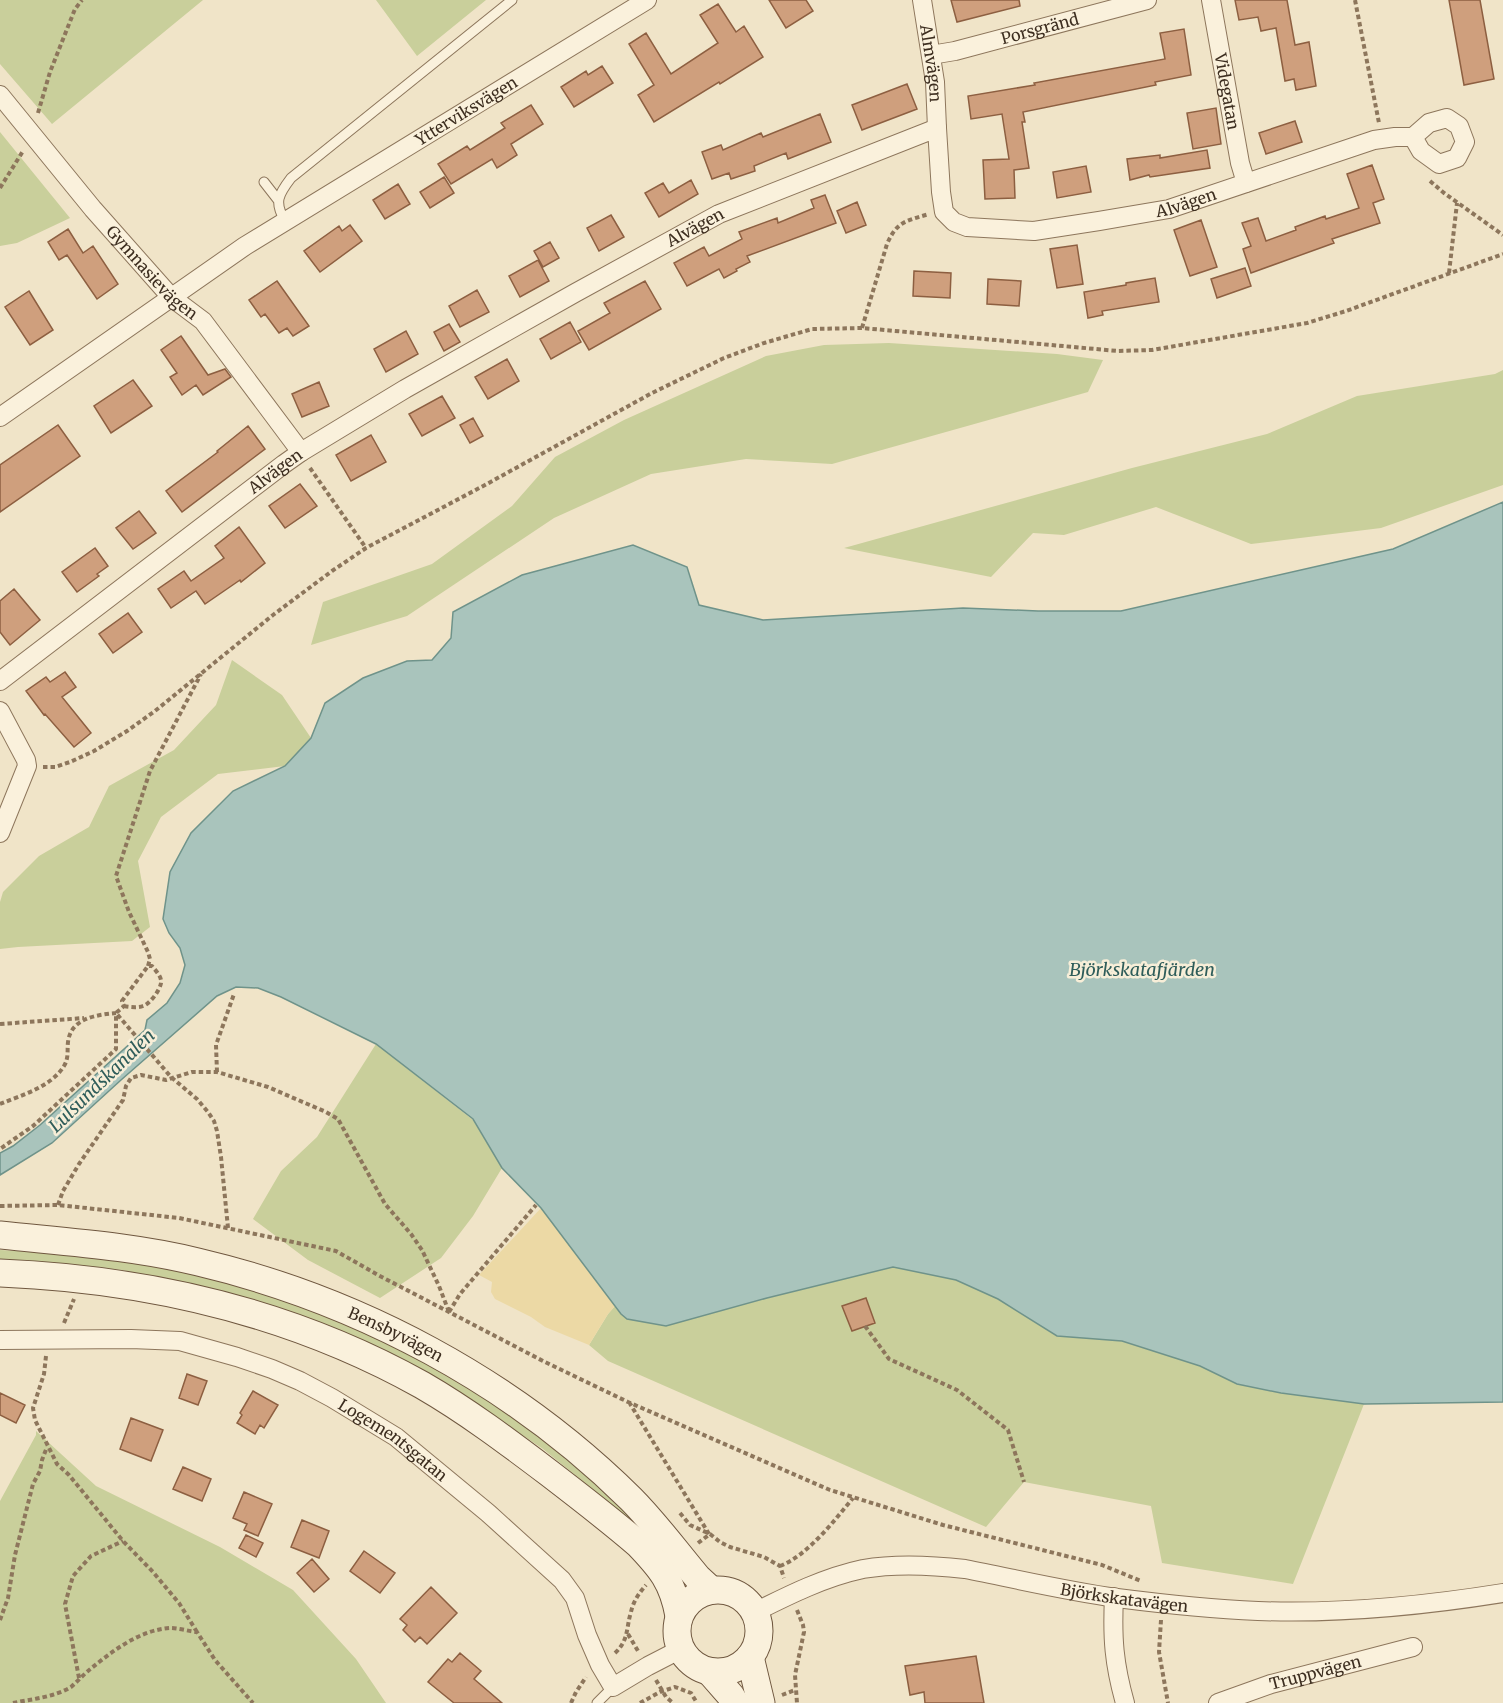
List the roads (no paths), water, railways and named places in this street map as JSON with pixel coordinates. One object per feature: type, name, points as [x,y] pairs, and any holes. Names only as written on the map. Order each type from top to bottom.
[{"type":"main road","name":"Bensbyvägen","points":[[0,1235],[104,1245],[197,1262],[252,1276],[348,1311],[420,1345],[493,1388],[538,1419],[581,1453],[630,1498],[711,1590]]},
{"type":"main road","name":"Bensbyvägen","points":[[0,1273],[86,1279],[225,1305],[330,1342],[422,1385],[505,1439],[612,1521],[638,1544],[663,1571],[676,1597],[679,1616]]},
{"type":"main road","points":[[723,1589],[738,1595],[755,1612],[759,1626],[759,1638],[750,1657],[742,1665],[732,1670],[710,1672],[692,1664],[681,1649],[676,1636],[679,1616],[692,1598],[711,1590],[723,1589]]},
{"type":"main road","points":[[750,1657],[760,1703]]},
{"type":"main road","points":[[710,1672],[735,1703]]},
{"type":"street","name":"Ytterviksvägen","points":[[0,417],[245,246],[648,0]]},
{"type":"street","name":"Almvägen","points":[[922,0],[935,82],[937,128]]},
{"type":"street","name":"Porsgränd","points":[[931,55],[955,51],[1147,0]]},
{"type":"street","name":"Videgatan","points":[[1211,0],[1245,183]]},
{"type":"street","name":"Gymnasievägen","points":[[0,95],[93,209],[171,297],[203,321],[301,452]]},
{"type":"street","name":"Alvägen","points":[[0,681],[301,452],[415,383],[719,214],[937,128],[944,212],[954,222],[967,227],[1034,231],[1169,208],[1374,140],[1413,137]]},
{"type":"street","points":[[0,711],[27,766],[0,833]]},
{"type":"street","name":"Logementsgatan","points":[[0,1340],[131,1338],[180,1341],[272,1369],[332,1398],[396,1437],[488,1513],[562,1580],[575,1598],[587,1635],[613,1688]]},
{"type":"street","name":"Björkskatavägen","points":[[755,1612],[821,1582],[848,1573],[877,1567],[904,1565],[965,1569],[1114,1598],[1252,1610],[1318,1611],[1380,1608],[1457,1601],[1503,1593]]},
{"type":"street","points":[[1114,1598],[1112,1633],[1125,1703]]},
{"type":"street","name":"Truppvägen","points":[[1218,1703],[1271,1684],[1413,1647]]},
{"type":"street","points":[[613,1688],[681,1649]]},
{"type":"lane","points":[[285,221],[278,209],[278,200],[283,188],[291,178],[512,0]]},
{"type":"lane","points":[[264,182],[278,200]]},
{"type":"lane","points":[[597,1703],[613,1688]]},
{"type":"water","name":"Björkskatafjärden","points":[[1503,502],[1503,1402],[1364,1404],[1281,1393],[1237,1384],[1200,1366],[1122,1341],[1057,1336],[998,1299],[956,1280],[893,1267],[666,1326],[627,1319],[541,1208],[502,1168],[473,1119],[376,1044],[258,988],[236,987],[217,996],[52,1143],[0,1175],[0,1153],[40,1125],[145,1030],[147,1020],[167,1003],[180,983],[185,965],[180,948],[169,933],[163,919],[170,872],[191,833],[233,791],[285,766],[311,738],[325,703],[363,678],[407,661],[432,660],[451,638],[453,612],[522,575],[633,545],[687,567],[699,605],[763,620],[963,608],[1121,611],[1393,549]]},
{"type":"water label","name":"Lulsundskanalen","points":[[102,1081]]}]
